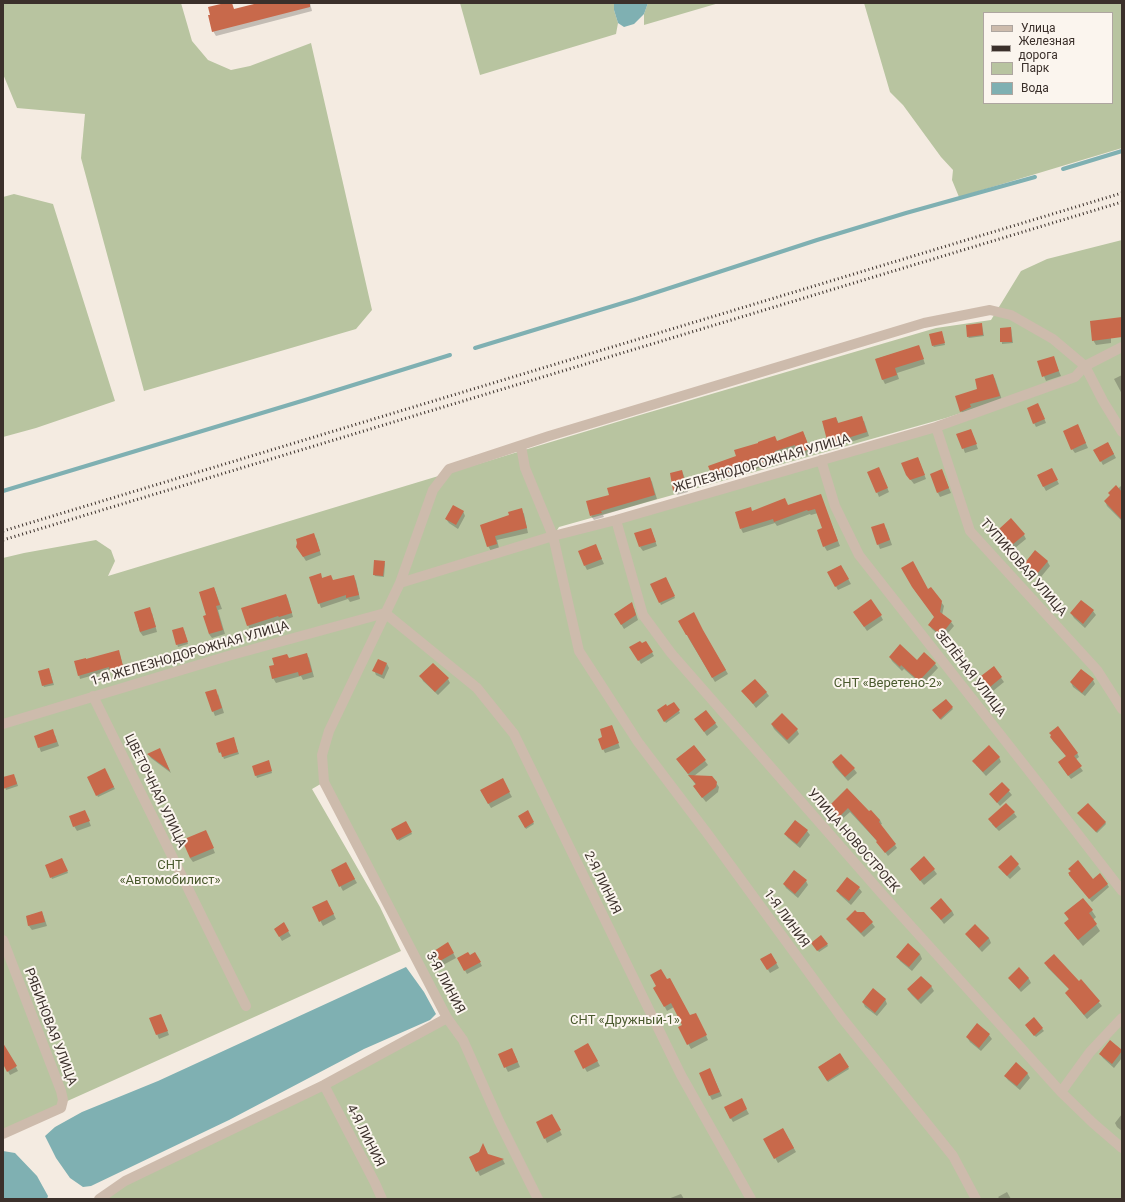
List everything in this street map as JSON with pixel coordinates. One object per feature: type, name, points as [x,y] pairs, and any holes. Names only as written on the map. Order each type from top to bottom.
[{"type":"street","points":[[385,613],[400,583],[433,490],[449,469],[549,436],[924,323],[990,310],[1011,315],[1053,339],[1085,366],[1102,401],[1122,432]]},
{"type":"street","name":"ЖЕЛЕЗНОДОРОЖНАЯ УЛИЦА","points":[[400,583],[553,536],[616,520],[936,427],[1075,377],[1085,366],[1122,347]]},
{"type":"street","name":"ТУПИКОВАЯ УЛИЦА","points":[[936,427],[970,531],[1097,670],[1122,709]]},
{"type":"street","points":[[521,446],[525,468],[553,536]]},
{"type":"street","name":"ЗЕЛЁНАЯ УЛИЦА","points":[[822,460],[835,506],[859,555],[1036,779],[1122,891]]},
{"type":"street","name":"УЛИЦА НОВОСТРОЕК","points":[[616,520],[643,615],[671,653],[882,894],[1061,1092],[1122,1148]]},
{"type":"street","name":"1-Я ЛИНИЯ","points":[[553,536],[579,651],[638,742],[707,833],[842,1018],[953,1156],[976,1199]]},
{"type":"street","name":"1-Я ЖЕЛЕЗНОДОРОЖНАЯ УЛИЦА","points":[[3,724],[228,656],[385,613]]},
{"type":"street","name":"3-Я ЛИНИЯ","points":[[385,613],[329,732],[322,755],[324,782],[447,1018],[463,1040],[499,1121],[538,1199]]},
{"type":"street","name":"2-Я ЛИНИЯ","points":[[385,613],[477,688],[514,734],[681,1075],[751,1199]]},
{"type":"street","name":"ЦВЕТОЧНАЯ УЛИЦА","points":[[93,696],[246,1006]]},
{"type":"street","name":"РЯБИНОВАЯ УЛИЦА","points":[[3,940],[61,1091],[63,1100],[61,1108],[3,1134]]},
{"type":"street","points":[[101,1199],[125,1181],[324,1085],[447,1018]]},
{"type":"street","points":[[1061,1092],[1090,1052],[1122,1018]]},
{"type":"street","name":"4-Я ЛИНИЯ","points":[[324,1085],[382,1199]]},
{"type":"green space","points":[[3,3],[181,3],[192,41],[208,60],[231,70],[250,66],[311,43],[372,310],[356,329],[144,391],[81,158],[85,114],[17,108],[3,74]]},
{"type":"green space","points":[[460,3],[614,3],[614,10],[618,23],[616,34],[480,75]]},
{"type":"green space","points":[[648,3],[719,3],[644,25],[644,14]]},
{"type":"green space","points":[[864,3],[1122,3],[1122,148],[959,197],[952,180],[953,170],[941,157],[903,105],[890,92]]},
{"type":"green space","points":[[14,194],[53,204],[115,401],[36,428],[3,437],[3,197]]},
{"type":"green space","points":[[1122,240],[1122,1199],[99,1199],[447,1018],[324,782],[312,789],[380,907],[401,951],[3,1130],[3,558],[96,540],[111,550],[115,561],[108,576],[640,415],[936,328],[991,320],[1021,271],[1047,259]],"holes":[[[1072,376],[936,427],[554,535],[559,527],[946,418]]]},
{"type":"water","points":[[614,3],[648,3],[644,14],[634,24],[624,27],[618,23],[614,10]]},
{"type":"water","points":[[406,967],[424,992],[436,1014],[430,1020],[364,1049],[229,1120],[91,1186],[83,1187],[70,1178],[56,1158],[45,1136],[55,1127],[82,1112],[158,1081]]},
{"type":"water","points":[[3,1151],[15,1153],[37,1176],[48,1196],[47,1199],[3,1199]]},
{"type":"building","points":[[232,3],[234,9],[258,3],[310,3],[310,7],[212,32],[208,15],[210,15],[208,7]]},
{"type":"building","points":[[1122,317],[1122,337],[1092,341],[1090,321]]},
{"type":"building","points":[[982,323],[983,335],[967,337],[966,325]]},
{"type":"building","points":[[1011,327],[1012,342],[1000,342],[1000,328]]},
{"type":"building","points":[[942,331],[945,343],[932,346],[929,334]]},
{"type":"building","points":[[919,345],[924,359],[895,368],[897,375],[882,380],[875,359]]},
{"type":"building","points":[[1054,356],[1059,371],[1042,377],[1037,361]]},
{"type":"building","points":[[993,374],[1000,396],[970,404],[971,407],[960,412],[955,396],[977,389],[975,379]]},
{"type":"building","points":[[1038,403],[1045,419],[1033,424],[1027,408]]},
{"type":"building","points":[[862,416],[867,432],[828,444],[822,421],[836,417],[838,423]]},
{"type":"building","points":[[1078,424],[1086,443],[1071,450],[1063,431]]},
{"type":"building","points":[[971,429],[977,444],[962,449],[956,434]]},
{"type":"building","points":[[803,431],[810,449],[798,453],[795,445],[775,451],[777,458],[739,468],[713,478],[708,466],[736,456],[734,450],[775,436],[777,441]]},
{"type":"building","points":[[1108,442],[1114,454],[1100,462],[1093,450]]},
{"type":"building","points":[[918,457],[925,475],[910,480],[901,463]]},
{"type":"building","points":[[879,467],[888,488],[876,493],[867,472]]},
{"type":"building","points":[[1052,468],[1058,480],[1043,487],[1037,475]]},
{"type":"building","points":[[942,469],[949,488],[937,493],[930,474]]},
{"type":"building","points":[[682,470],[686,488],[673,491],[670,473]]},
{"type":"building","points":[[650,477],[655,495],[601,511],[602,513],[590,516],[586,501],[609,495],[607,488]]},
{"type":"building","points":[[1116,485],[1122,492],[1122,520],[1104,501],[1110,495],[1108,493]]},
{"type":"building","points":[[821,494],[838,541],[823,547],[817,530],[822,528],[815,509],[807,510],[774,522],[773,519],[740,529],[735,512],[751,507],[752,511],[785,498],[788,505]]},
{"type":"building","points":[[453,505],[464,511],[456,525],[445,519]]},
{"type":"building","points":[[522,508],[527,528],[495,536],[497,544],[487,547],[480,525],[509,515],[508,512]]},
{"type":"building","points":[[1011,518],[1025,534],[1012,545],[999,529]]},
{"type":"building","points":[[884,523],[890,540],[877,545],[871,527]]},
{"type":"building","points":[[651,528],[656,542],[639,547],[634,533]]},
{"type":"building","points":[[314,533],[320,551],[303,557],[296,547],[296,539]]},
{"type":"building","points":[[596,544],[602,559],[584,566],[578,551]]},
{"type":"building","points":[[1035,550],[1048,561],[1037,574],[1024,564]]},
{"type":"building","points":[[374,560],[385,561],[383,576],[373,575]]},
{"type":"building","points":[[913,561],[928,589],[931,587],[942,601],[940,612],[952,621],[941,635],[928,625],[934,617],[912,587],[901,568]]},
{"type":"building","points":[[841,565],[849,579],[835,587],[827,572]]},
{"type":"building","points":[[321,573],[322,578],[331,575],[333,580],[354,575],[359,595],[346,598],[346,595],[318,604],[309,577]]},
{"type":"building","points":[[666,577],[675,596],[659,603],[650,584]]},
{"type":"building","points":[[214,587],[220,605],[216,606],[223,630],[209,634],[203,616],[206,615],[199,592]]},
{"type":"building","points":[[286,594],[292,613],[247,626],[241,608]]},
{"type":"building","points":[[871,599],[882,615],[864,627],[853,612]]},
{"type":"building","points":[[1081,600],[1094,610],[1083,624],[1070,613]]},
{"type":"building","points":[[632,602],[636,615],[621,625],[614,614]]},
{"type":"building","points":[[150,607],[156,627],[140,632],[134,612]]},
{"type":"building","points":[[694,612],[726,670],[712,678],[678,621]]},
{"type":"building","points":[[183,627],[188,642],[176,645],[172,630]]},
{"type":"building","points":[[640,641],[642,643],[646,641],[653,652],[638,661],[629,647]]},
{"type":"building","points":[[900,644],[917,660],[924,652],[936,663],[919,681],[901,665],[900,667],[889,657]]},
{"type":"building","points":[[119,650],[123,666],[110,670],[109,667],[78,676],[74,661]]},
{"type":"building","points":[[307,653],[312,672],[299,676],[298,672],[272,679],[269,666],[274,665],[272,658],[287,654],[289,658]]},
{"type":"building","points":[[378,659],[387,663],[382,675],[372,671]]},
{"type":"building","points":[[433,663],[449,678],[435,692],[419,676]]},
{"type":"building","points":[[994,666],[1002,677],[990,687],[981,676]]},
{"type":"building","points":[[49,668],[53,683],[42,686],[38,671]]},
{"type":"building","points":[[1081,669],[1094,679],[1082,693],[1070,682]]},
{"type":"building","points":[[755,679],[767,692],[753,704],[741,691]]},
{"type":"building","points":[[216,689],[222,708],[212,712],[205,692]]},
{"type":"building","points":[[946,699],[953,707],[940,719],[932,710]]},
{"type":"building","points":[[674,702],[680,710],[664,722],[657,710],[666,704],[667,706]]},
{"type":"building","points":[[706,710],[716,723],[704,732],[694,719]]},
{"type":"building","points":[[782,713],[798,729],[787,740],[771,724]]},
{"type":"building","points":[[612,725],[619,743],[602,750],[598,739],[602,737],[600,729]]},
{"type":"building","points":[[1058,726],[1078,753],[1074,756],[1082,766],[1068,776],[1058,762],[1066,756],[1050,737],[1051,735],[1049,733]]},
{"type":"building","points":[[53,729],[57,742],[38,748],[34,736]]},
{"type":"building","points":[[234,737],[238,752],[222,757],[216,743]]},
{"type":"building","points":[[694,745],[706,760],[688,774],[676,759]]},
{"type":"building","points":[[989,745],[1000,757],[983,772],[972,761]]},
{"type":"building","points":[[160,748],[170,771],[147,754]]},
{"type":"building","points":[[841,754],[855,768],[845,777],[832,762]]},
{"type":"building","points":[[269,760],[272,771],[255,776],[252,766]]},
{"type":"building","points":[[105,768],[114,787],[96,796],[87,777]]},
{"type":"building","points":[[14,774],[17,784],[3,789],[3,777]]},
{"type":"building","points":[[688,775],[712,776],[717,782],[716,787],[702,798],[693,786],[696,784]]},
{"type":"building","points":[[503,778],[510,792],[488,804],[480,790]]},
{"type":"building","points":[[1002,782],[1010,790],[997,803],[989,794]]},
{"type":"building","points":[[847,788],[880,820],[879,822],[896,844],[885,853],[876,842],[877,841],[848,808],[839,817],[828,807]]},
{"type":"building","points":[[1006,803],[1015,812],[996,828],[988,819]]},
{"type":"building","points":[[1088,803],[1106,822],[1096,832],[1077,813]]},
{"type":"building","points":[[85,810],[90,821],[73,827],[69,816]]},
{"type":"building","points":[[528,810],[534,822],[525,828],[518,816]]},
{"type":"building","points":[[795,820],[808,830],[797,844],[784,834]]},
{"type":"building","points":[[406,821],[412,832],[397,840],[391,829]]},
{"type":"building","points":[[206,830],[214,848],[190,858],[182,840]]},
{"type":"building","points":[[1011,855],[1019,864],[1007,876],[998,867]]},
{"type":"building","points":[[924,856],[935,869],[920,881],[910,869]]},
{"type":"building","points":[[62,858],[68,871],[50,878],[45,865]]},
{"type":"building","points":[[1078,860],[1093,879],[1100,873],[1108,884],[1089,899],[1068,873],[1071,871],[1068,869]]},
{"type":"building","points":[[346,862],[355,879],[339,887],[331,870]]},
{"type":"building","points":[[794,870],[807,880],[795,894],[783,884]]},
{"type":"building","points":[[847,877],[860,887],[849,901],[836,891]]},
{"type":"building","points":[[941,898],[952,911],[941,920],[930,908]]},
{"type":"building","points":[[1083,898],[1093,910],[1089,913],[1097,924],[1078,940],[1064,923],[1069,919],[1064,913]]},
{"type":"building","points":[[327,900],[334,914],[319,922],[312,907]]},
{"type":"building","points":[[855,910],[857,912],[864,912],[873,922],[861,933],[846,919]]},
{"type":"building","points":[[42,911],[45,922],[28,926],[26,916]]},
{"type":"building","points":[[284,922],[289,931],[279,937],[274,929]]},
{"type":"building","points":[[975,924],[989,938],[979,948],[965,934]]},
{"type":"building","points":[[821,935],[828,944],[817,951],[811,943]]},
{"type":"building","points":[[448,942],[454,953],[440,961],[434,951]]},
{"type":"building","points":[[908,943],[920,954],[909,967],[896,957]]},
{"type":"building","points":[[468,952],[470,955],[475,952],[481,962],[464,971],[457,958]]},
{"type":"building","points":[[771,953],[777,963],[767,970],[760,959]]},
{"type":"building","points":[[1054,954],[1079,981],[1081,979],[1100,1001],[1084,1015],[1065,993],[1069,989],[1044,963]]},
{"type":"building","points":[[1019,967],[1029,978],[1019,989],[1008,978]]},
{"type":"building","points":[[661,969],[667,979],[670,978],[690,1015],[696,1013],[707,1035],[687,1045],[678,1027],[682,1025],[671,1003],[664,1007],[653,988],[656,986],[650,975]]},
{"type":"building","points":[[921,976],[932,986],[918,1000],[907,989]]},
{"type":"building","points":[[873,988],[886,999],[875,1013],[862,1002]]},
{"type":"building","points":[[161,1014],[168,1031],[156,1035],[149,1018]]},
{"type":"building","points":[[1034,1017],[1043,1028],[1034,1036],[1025,1025]]},
{"type":"building","points":[[977,1023],[990,1034],[979,1048],[966,1037]]},
{"type":"building","points":[[1110,1040],[1122,1050],[1112,1064],[1099,1054]]},
{"type":"building","points":[[3,1043],[17,1066],[7,1072],[3,1064]]},
{"type":"building","points":[[588,1043],[598,1061],[583,1069],[574,1051]]},
{"type":"building","points":[[512,1048],[518,1062],[504,1068],[498,1054]]},
{"type":"building","points":[[840,1053],[849,1067],[827,1081],[818,1067]]},
{"type":"building","points":[[1016,1062],[1028,1073],[1017,1086],[1004,1076]]},
{"type":"building","points":[[710,1068],[720,1092],[709,1096],[699,1073]]},
{"type":"building","points":[[742,1098],[747,1109],[730,1119],[724,1107]]},
{"type":"building","points":[[552,1114],[561,1130],[544,1139],[536,1122]]},
{"type":"building","points":[[783,1128],[794,1148],[774,1159],[763,1139]]},
{"type":"building","points":[[483,1143],[488,1154],[504,1159],[476,1172],[469,1157],[479,1152]]},
{"type":"waterway","points":[[1063,169],[1122,151]]},
{"type":"waterway","points":[[475,348],[636,299],[817,240],[906,213],[1035,177]]},
{"type":"waterway","points":[[3,491],[450,355]]},
{"type":"railway","points":[[3,531],[1122,193]]},
{"type":"railway","points":[[3,540],[1122,202]]},
{"type":"park label","name":"СНТ «Веретено-2»","points":[[888,684]]},
{"type":"park label","name":"СНТ «Автомобилист»","points":[[170,874]]},
{"type":"park label","name":"СНТ «Дружный-1»","points":[[625,1021]]}]
